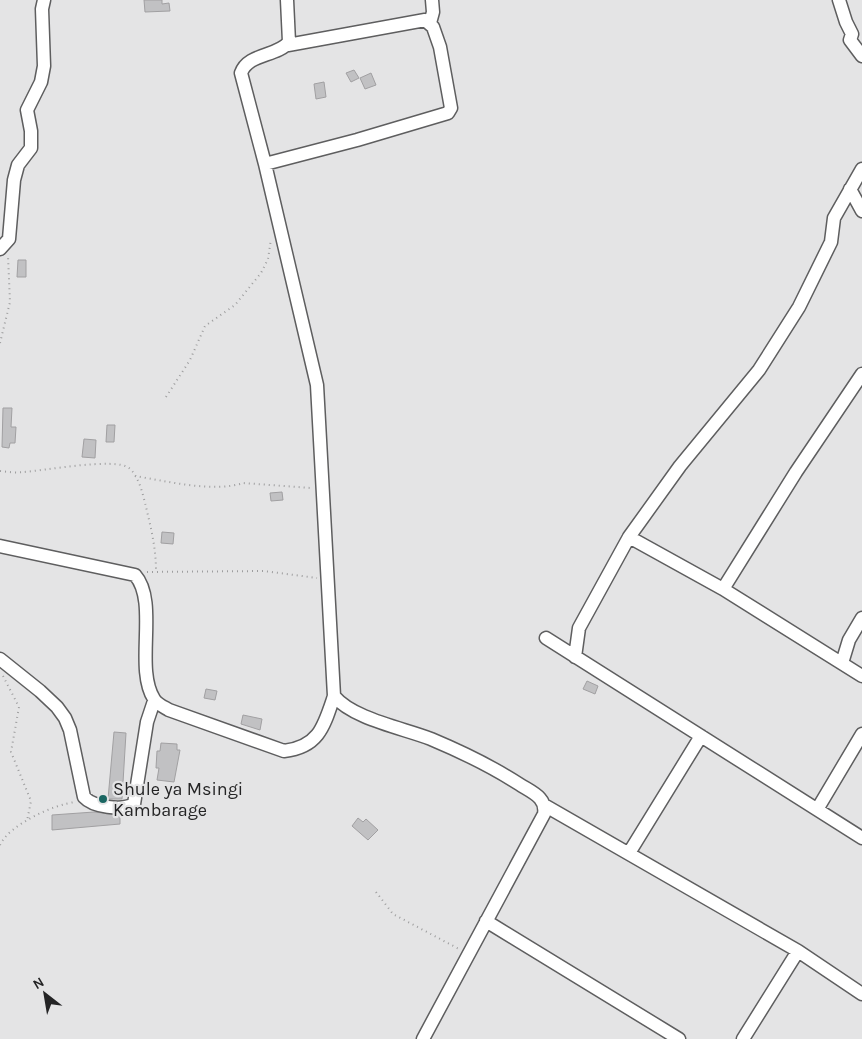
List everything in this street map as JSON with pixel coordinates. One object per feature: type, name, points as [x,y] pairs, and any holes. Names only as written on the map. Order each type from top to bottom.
[{"type":"street","points":[[4,246],[11,231],[15,174],[20,161],[30,148],[31,131],[27,110],[42,82],[42,9],[44,0]]},
{"type":"street","points":[[287,0],[290,38],[288,45]]},
{"type":"street","points":[[265,164],[357,140],[448,113],[452,104],[440,47],[430,23],[433,12],[432,0]]},
{"type":"street","points":[[839,0],[852,34],[850,40],[862,56]]},
{"type":"street","points":[[0,546],[135,575],[141,583],[145,608],[147,676],[154,701],[169,710],[284,751],[298,750],[311,743],[323,726],[334,696],[317,385],[242,73],[248,63],[288,45],[421,19],[430,23]]},
{"type":"street","points":[[575,657],[580,628],[629,537],[680,466],[759,370],[772,351],[811,284],[831,242],[834,218],[862,169]]},
{"type":"street","points":[[850,190],[862,211]]},
{"type":"street","points":[[723,589],[796,472],[862,374]]},
{"type":"street","points":[[629,537],[723,589],[862,676]]},
{"type":"street","points":[[842,663],[849,640],[862,618]]},
{"type":"street","points":[[546,638],[818,808],[862,838]]},
{"type":"street","points":[[0,659],[46,696],[65,718],[70,730],[80,784],[88,800],[106,806],[126,807],[134,804],[147,722],[154,701]]},
{"type":"street","points":[[334,696],[355,711],[430,739],[498,771],[540,798],[544,805],[544,814],[423,1039]]},
{"type":"street","points":[[818,808],[862,734]]},
{"type":"street","points":[[630,854],[701,736]]},
{"type":"street","points":[[544,805],[798,951],[862,994]]},
{"type":"street","points":[[486,921],[679,1039]]},
{"type":"street","points":[[743,1039],[798,951]]},
{"type":"path","points":[[166,396],[190,360],[205,326],[235,305],[264,267],[272,232]]},
{"type":"path","points":[[0,343],[10,302],[4,246]]},
{"type":"path","points":[[0,471],[22,472],[58,467],[116,465],[130,469],[143,496],[154,539],[156,571]]},
{"type":"path","points":[[134,476],[204,486],[229,487],[243,483],[323,490]]},
{"type":"path","points":[[135,575],[156,571],[264,571],[328,580]]},
{"type":"path","points":[[2,674],[19,707],[11,752],[31,801],[27,821]]},
{"type":"path","points":[[0,845],[6,834],[56,806],[88,800]]},
{"type":"path","points":[[376,892],[393,914],[468,953]]},
{"type":"building","points":[[144,0],[162,0],[162,4],[169,3],[170,11],[145,12]]},
{"type":"building","points":[[354,70],[359,78],[351,82],[346,73]]},
{"type":"building","points":[[371,73],[376,85],[365,89],[360,78]]},
{"type":"building","points":[[324,82],[326,97],[316,99],[314,84]]},
{"type":"building","points":[[18,260],[26,260],[26,277],[17,277]]},
{"type":"building","points":[[3,408],[12,408],[11,427],[16,427],[15,443],[10,443],[9,448],[2,447]]},
{"type":"building","points":[[107,425],[115,425],[114,442],[106,442]]},
{"type":"building","points":[[84,439],[96,440],[95,458],[82,457]]},
{"type":"building","points":[[282,492],[283,500],[271,501],[270,493]]},
{"type":"building","points":[[162,532],[174,533],[173,544],[161,543]]},
{"type":"building","points":[[587,681],[598,686],[595,694],[583,689]]},
{"type":"building","points":[[206,689],[217,691],[215,700],[204,698]]},
{"type":"building","points":[[243,715],[262,719],[260,730],[241,724]]},
{"type":"building","points":[[114,732],[126,733],[122,799],[108,799]]},
{"type":"building","points":[[161,743],[177,744],[177,750],[180,750],[174,782],[157,780],[159,768],[156,768],[157,751],[160,751]]},
{"type":"building","points":[[94,812],[120,815],[120,824],[52,830],[52,815]]},
{"type":"building","points":[[358,818],[363,822],[366,819],[378,830],[368,840],[352,826]]},
{"type":"place","name":"Shule ya Msingi Kambarage","points":[[103,799]]}]
